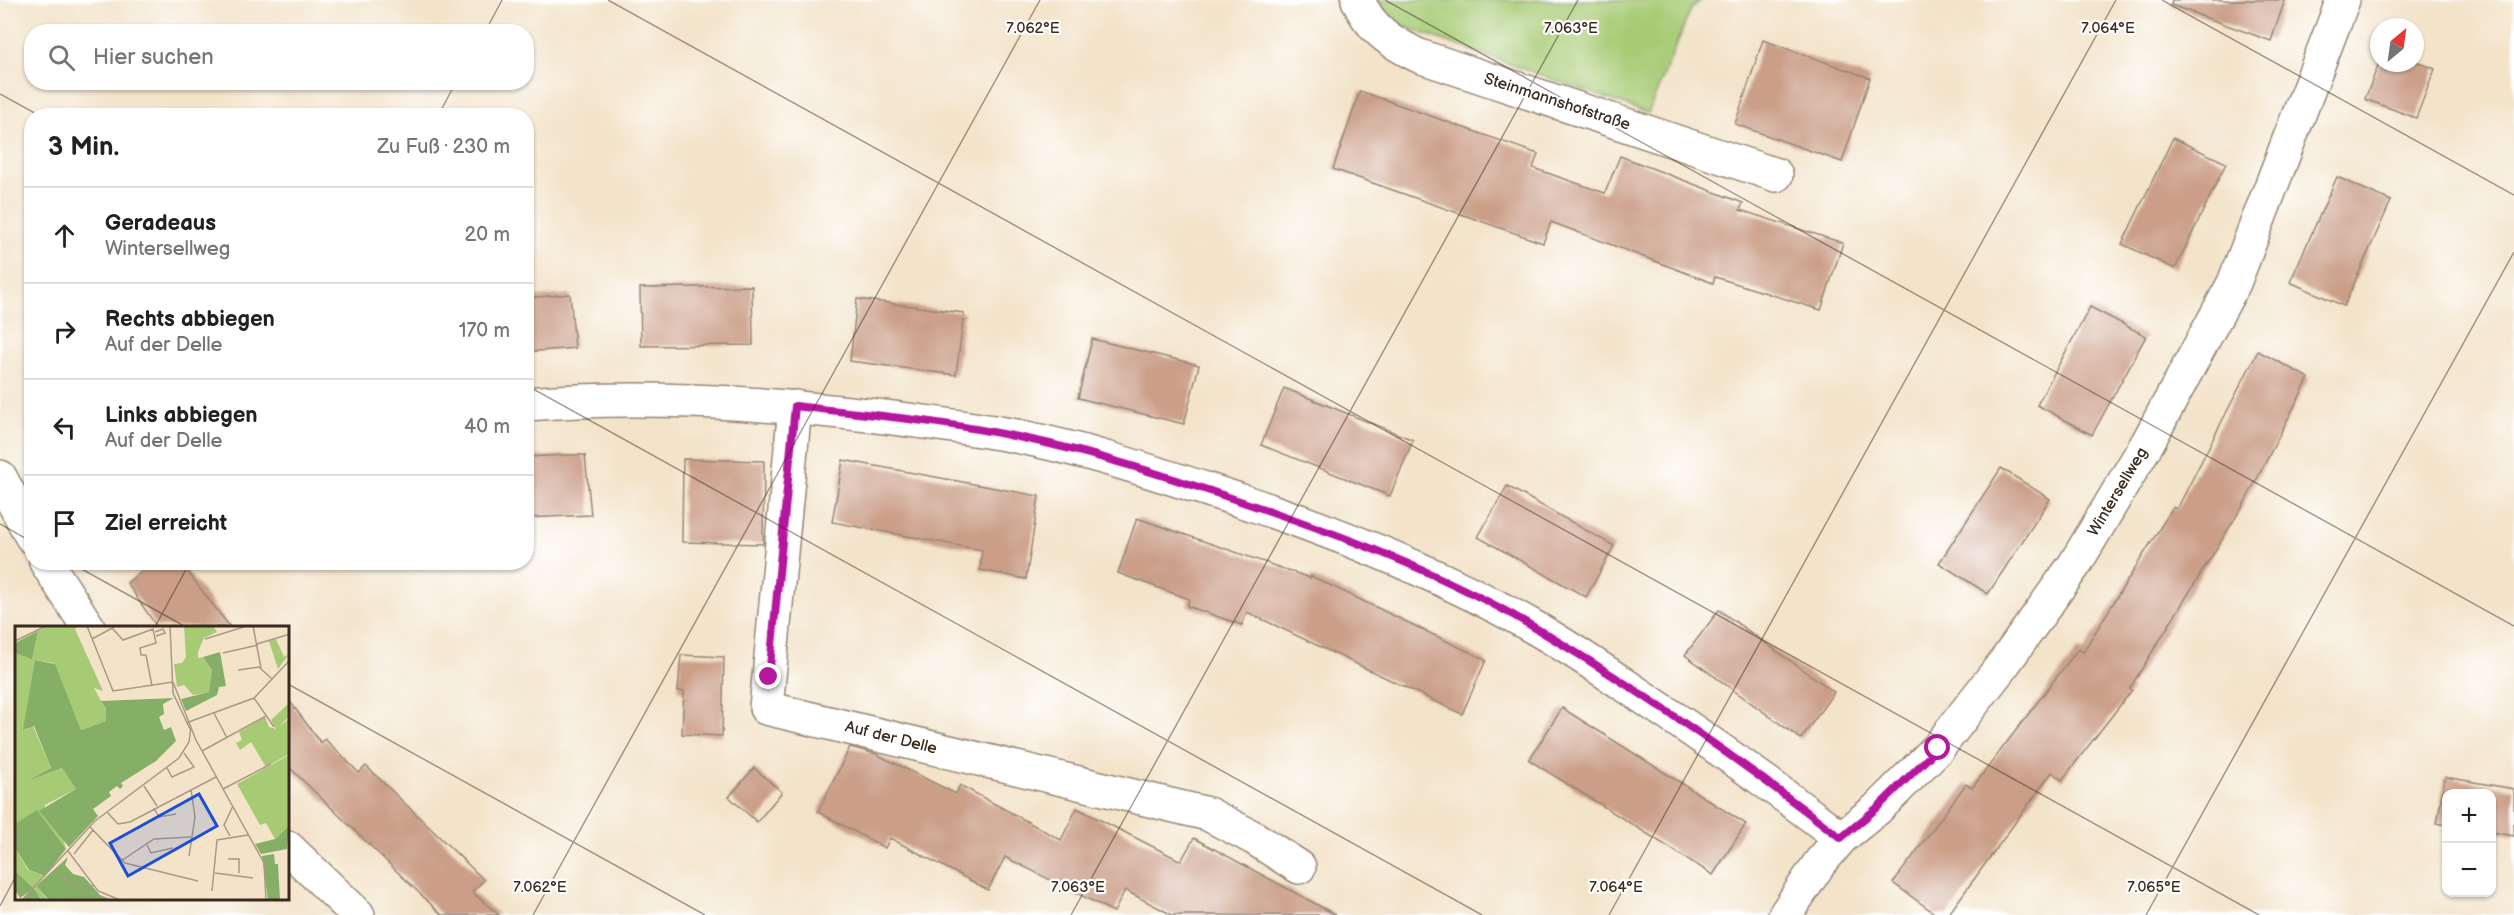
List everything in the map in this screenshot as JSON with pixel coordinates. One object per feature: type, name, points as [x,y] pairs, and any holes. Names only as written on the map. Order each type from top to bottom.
[{"type":"street","name":"Steinmannshofstraße","points":[[1358,0],[1377,30],[1394,44],[1419,56],[1776,175]]},
{"type":"street","name":"Wintersellweg","points":[[1785,915],[1841,838],[1877,808],[1938,748],[2075,564],[2148,442],[2234,283],[2343,0]]},
{"type":"street","points":[[534,404],[611,399],[692,400],[795,406],[1016,436],[1106,458],[1278,513],[1360,544],[1449,582],[1530,625],[1604,671],[1734,758],[1841,838]]},
{"type":"street","name":"Auf der Delle","points":[[795,406],[766,708],[1208,814],[1254,838],[1299,867]]},
{"type":"street","points":[[0,477],[24,516]]},
{"type":"street","points":[[51,570],[87,626]]},
{"type":"street","points":[[290,850],[358,915]]},
{"type":"green space","points":[[1375,0],[1701,0],[1691,9],[1648,113],[1397,24],[1376,5]]},
{"type":"building","points":[[2172,0],[2285,0],[2271,41],[2171,5]]},
{"type":"building","points":[[1763,40],[1870,78],[1842,162],[1735,124]]},
{"type":"building","points":[[2424,65],[2435,69],[2416,118],[2365,99],[2376,72],[2424,72]]},
{"type":"building","points":[[1360,91],[1538,154],[1533,168],[1605,193],[1620,156],[1743,203],[1740,210],[1843,243],[1821,310],[1715,277],[1713,283],[1551,222],[1543,243],[1333,169]]},
{"type":"building","points":[[2173,138],[2226,163],[2175,269],[2122,244]]},
{"type":"building","points":[[2337,177],[2391,201],[2344,306],[2290,282]]},
{"type":"building","points":[[752,286],[753,345],[641,346],[640,288]]},
{"type":"building","points":[[570,294],[575,348],[534,351],[534,297]]},
{"type":"building","points":[[857,299],[964,313],[956,375],[850,361]]},
{"type":"building","points":[[2090,307],[2146,336],[2092,435],[2037,405]]},
{"type":"building","points":[[1092,339],[1199,365],[1184,424],[1078,398]]},
{"type":"building","points":[[2258,351],[2309,378],[2244,504],[2130,688],[2132,690],[2062,780],[2052,772],[1948,915],[1937,915],[1893,883],[1966,784],[1972,788],[2078,649],[2083,652],[2173,507],[2177,509]]},
{"type":"building","points":[[1284,388],[1413,440],[1390,496],[1261,445]]},
{"type":"building","points":[[585,455],[591,515],[534,518],[534,457]]},
{"type":"building","points":[[683,459],[764,461],[763,544],[682,542]]},
{"type":"building","points":[[843,460],[1039,496],[1026,579],[980,570],[982,550],[832,522]]},
{"type":"building","points":[[2001,468],[2050,499],[1988,594],[1939,563]]},
{"type":"building","points":[[1507,486],[1614,546],[1586,597],[1478,537]]},
{"type":"building","points":[[1137,518],[1310,578],[1311,576],[1486,660],[1462,714],[1247,612],[1242,625],[1187,606],[1189,599],[1118,573]]},
{"type":"building","points":[[143,570],[186,570],[229,626],[156,626],[127,583]]},
{"type":"building","points":[[1719,610],[1834,692],[1801,739],[1685,655]]},
{"type":"building","points":[[681,655],[724,657],[722,736],[682,734],[684,691],[678,691]]},
{"type":"building","points":[[290,702],[321,743],[325,739],[359,773],[366,766],[484,880],[472,892],[499,915],[442,915],[290,768]]},
{"type":"building","points":[[1562,708],[1746,824],[1713,875],[1529,760]]},
{"type":"building","points":[[850,747],[876,754],[956,794],[960,785],[1061,840],[1077,808],[1181,861],[1194,838],[1336,915],[1172,915],[1125,890],[1114,912],[1005,857],[988,890],[890,838],[885,848],[818,812]]},
{"type":"building","points":[[754,768],[782,792],[757,822],[729,797]]},
{"type":"building","points":[[2445,777],[2514,789],[2514,836],[2496,833],[2496,789],[2443,789]]},
{"type":"building","points":[[2442,794],[2442,824],[2437,823]]},
{"type":"route","points":[[769,677],[795,406],[1016,436],[1106,458],[1196,486],[1278,513],[1360,544],[1449,582],[1530,625],[1604,671],[1734,758],[1841,838],[1877,808],[1938,748]]}]
